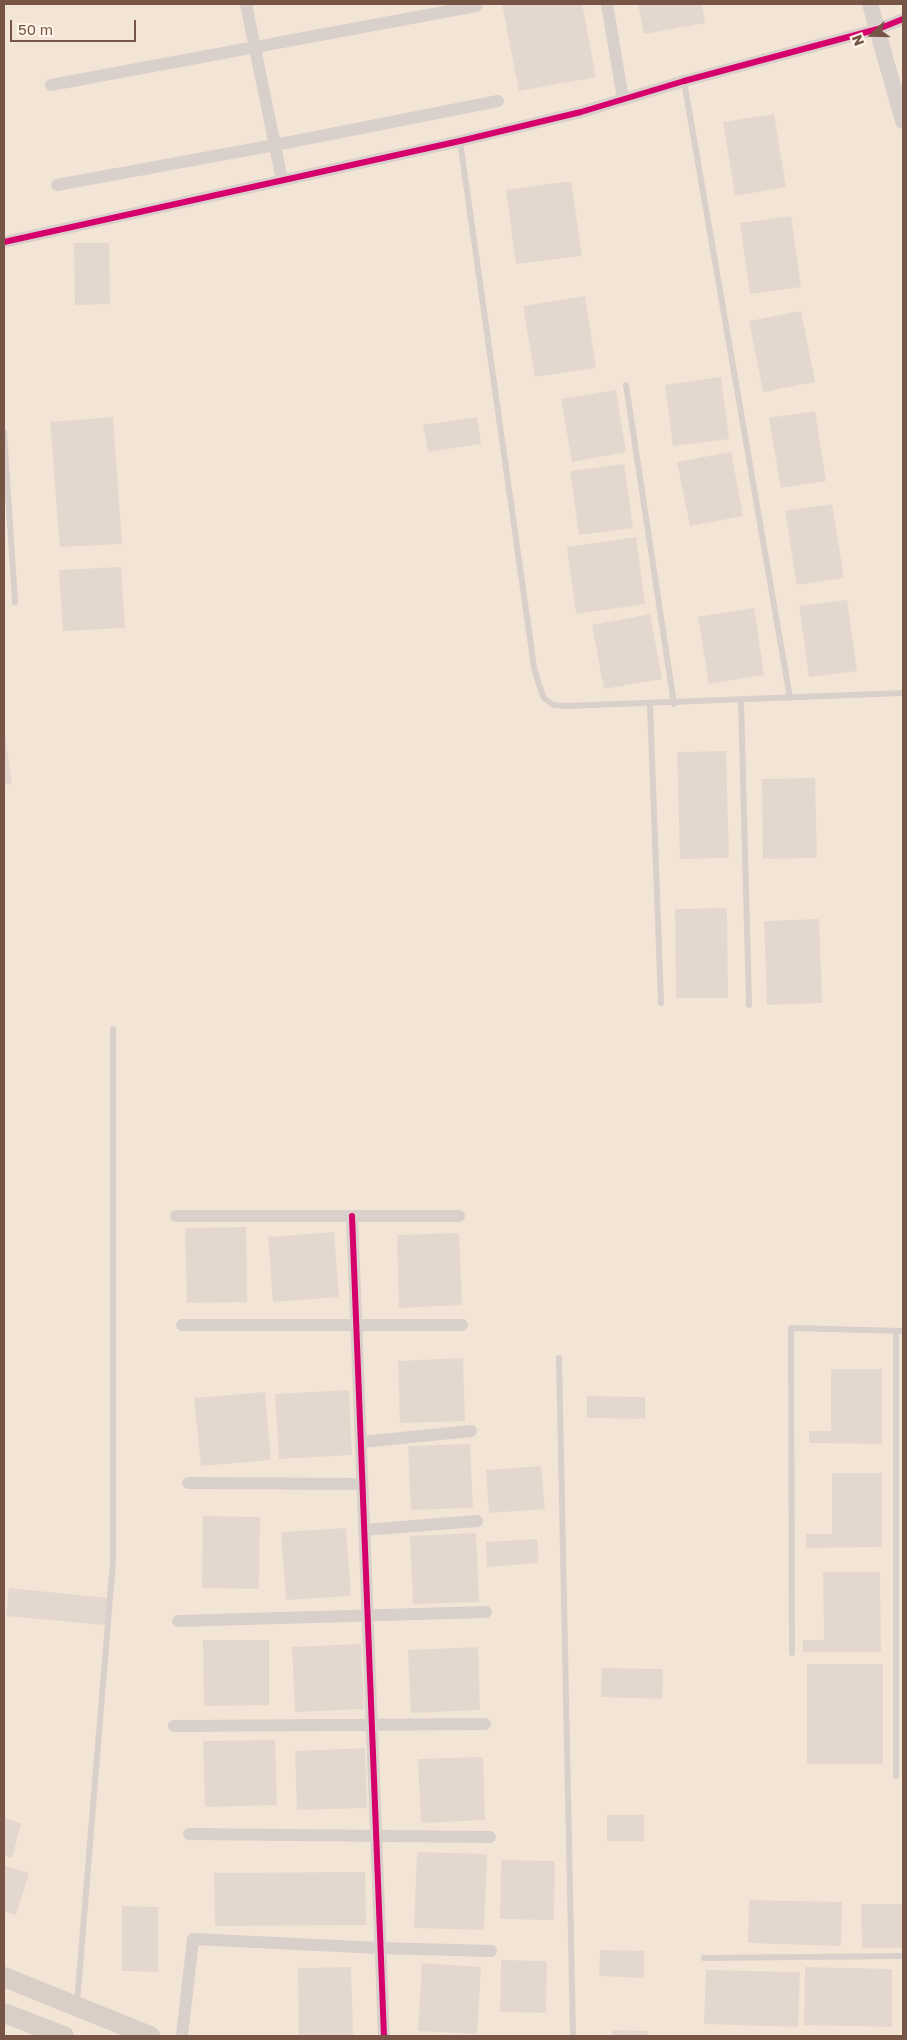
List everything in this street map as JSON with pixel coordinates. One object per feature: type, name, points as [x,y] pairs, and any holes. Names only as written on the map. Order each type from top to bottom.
[{"type":"main road","points":[[4,1977],[150,2036]]},
{"type":"main road","points":[[4,2013],[62,2036]]},
{"type":"street","points":[[246,4],[282,180]]},
{"type":"street","points":[[607,4],[623,99]]},
{"type":"street","points":[[870,4],[903,121]]},
{"type":"street","points":[[51,85],[476,6]]},
{"type":"street","points":[[4,242],[460,141],[580,112],[684,81],[878,29],[903,19]]},
{"type":"street","points":[[57,185],[498,101]]},
{"type":"street","points":[[176,1216],[460,1216]]},
{"type":"street","points":[[352,1216],[384,2036]]},
{"type":"street","points":[[182,1325],[462,1325]]},
{"type":"street","points":[[361,1442],[471,1431]]},
{"type":"street","points":[[188,1483],[362,1484]]},
{"type":"street","points":[[364,1530],[477,1521]]},
{"type":"street","points":[[178,1621],[486,1612]]},
{"type":"street","points":[[174,1726],[485,1724]]},
{"type":"street","points":[[189,1834],[490,1837]]},
{"type":"street","points":[[182,2036],[193,1939],[491,1951]]},
{"type":"lane","points":[[684,81],[790,698]]},
{"type":"lane","points":[[460,141],[534,667],[544,698],[553,705],[566,706],[674,704],[903,693]]},
{"type":"lane","points":[[626,385],[674,704]]},
{"type":"lane","points":[[4,432],[15,602]]},
{"type":"lane","points":[[741,701],[749,1005]]},
{"type":"lane","points":[[650,704],[661,1003]]},
{"type":"lane","points":[[77,2006],[113,1561],[113,1029]]},
{"type":"lane","points":[[792,1653],[791,1328],[900,1331],[896,1776]]},
{"type":"lane","points":[[559,1358],[573,2036]]},
{"type":"lane","points":[[704,1958],[903,1956]]},
{"type":"shaded area","points":[[4,4],[903,4],[903,2036],[4,2036]]},
{"type":"building","points":[[502,4],[582,4],[596,77],[519,91]]},
{"type":"building","points":[[638,4],[702,4],[705,23],[644,34]]},
{"type":"building","points":[[774,114],[786,187],[735,196],[723,122]]},
{"type":"building","points":[[571,181],[582,256],[516,264],[506,190]]},
{"type":"building","points":[[791,216],[801,287],[750,294],[740,223]]},
{"type":"building","points":[[74,243],[109,243],[110,304],[75,305]]},
{"type":"building","points":[[585,296],[596,368],[535,377],[523,306]]},
{"type":"building","points":[[801,311],[815,382],[763,392],[749,321]]},
{"type":"building","points":[[721,377],[729,439],[673,446],[665,385]]},
{"type":"building","points":[[616,390],[626,452],[572,462],[561,399]]},
{"type":"building","points":[[815,411],[826,481],[781,488],[769,418]]},
{"type":"building","points":[[113,417],[122,544],[60,547],[50,422]]},
{"type":"building","points":[[477,417],[481,444],[428,452],[423,425]]},
{"type":"building","points":[[731,452],[743,516],[690,526],[677,462]]},
{"type":"building","points":[[624,464],[633,528],[579,535],[570,471]]},
{"type":"building","points":[[832,504],[844,578],[797,585],[785,511]]},
{"type":"building","points":[[636,537],[645,604],[576,614],[567,547]]},
{"type":"building","points":[[121,567],[125,628],[63,631],[59,570]]},
{"type":"building","points":[[847,600],[857,671],[809,677],[799,606]]},
{"type":"building","points":[[754,608],[764,675],[709,684],[698,617]]},
{"type":"building","points":[[650,614],[662,679],[604,689],[592,625]]},
{"type":"building","points":[[4,728],[12,784],[4,785]]},
{"type":"building","points":[[726,751],[729,858],[680,859],[677,752]]},
{"type":"building","points":[[815,778],[817,858],[763,859],[762,779]]},
{"type":"building","points":[[727,908],[728,998],[676,998],[675,909]]},
{"type":"building","points":[[819,919],[822,1003],[767,1005],[764,921]]},
{"type":"building","points":[[246,1227],[247,1302],[187,1303],[185,1228]]},
{"type":"building","points":[[334,1232],[339,1297],[273,1302],[268,1237]]},
{"type":"building","points":[[459,1233],[462,1305],[399,1308],[397,1235]]},
{"type":"building","points":[[463,1358],[465,1421],[400,1423],[398,1361]]},
{"type":"building","points":[[831,1369],[882,1369],[882,1444],[809,1443],[809,1431],[831,1431]]},
{"type":"building","points":[[349,1390],[352,1455],[279,1459],[275,1394]]},
{"type":"building","points":[[265,1392],[271,1460],[201,1466],[194,1398]]},
{"type":"building","points":[[587,1396],[645,1397],[645,1419],[587,1418]]},
{"type":"building","points":[[470,1444],[473,1508],[411,1510],[408,1446]]},
{"type":"building","points":[[541,1466],[545,1509],[489,1513],[486,1470]]},
{"type":"building","points":[[832,1473],[882,1473],[882,1547],[806,1548],[806,1534],[832,1534]]},
{"type":"building","points":[[203,1516],[260,1517],[259,1589],[202,1588]]},
{"type":"building","points":[[346,1528],[351,1596],[286,1600],[281,1532]]},
{"type":"building","points":[[476,1533],[479,1602],[413,1604],[410,1536]]},
{"type":"building","points":[[537,1539],[539,1563],[487,1567],[486,1542]]},
{"type":"building","points":[[823,1572],[880,1572],[881,1652],[803,1652],[803,1640],[824,1640]]},
{"type":"building","points":[[9,1588],[108,1598],[105,1625],[6,1616]]},
{"type":"building","points":[[203,1640],[269,1640],[269,1705],[204,1706]]},
{"type":"building","points":[[361,1644],[364,1709],[295,1712],[292,1647]]},
{"type":"building","points":[[478,1647],[480,1710],[411,1713],[408,1650]]},
{"type":"building","points":[[807,1664],[883,1664],[883,1764],[807,1764]]},
{"type":"building","points":[[602,1668],[663,1669],[662,1699],[601,1697]]},
{"type":"building","points":[[275,1740],[277,1805],[205,1807],[203,1741]]},
{"type":"building","points":[[365,1748],[367,1808],[297,1810],[295,1751]]},
{"type":"building","points":[[483,1757],[485,1820],[421,1823],[418,1759]]},
{"type":"building","points":[[607,1815],[644,1815],[644,1841],[607,1841]]},
{"type":"building","points":[[4,1818],[21,1823],[12,1858],[4,1856]]},
{"type":"building","points":[[417,1852],[487,1854],[484,1930],[414,1928]]},
{"type":"building","points":[[501,1860],[555,1861],[554,1920],[500,1919]]},
{"type":"building","points":[[4,1866],[29,1873],[16,1915],[4,1912]]},
{"type":"building","points":[[365,1872],[366,1925],[215,1926],[214,1873]]},
{"type":"building","points":[[749,1900],[842,1902],[841,1946],[748,1943]]},
{"type":"building","points":[[861,1904],[903,1904],[903,1948],[862,1948]]},
{"type":"building","points":[[122,1906],[158,1907],[158,1972],[122,1971]]},
{"type":"building","points":[[600,1950],[644,1951],[644,1978],[599,1976]]},
{"type":"building","points":[[501,1960],[547,1961],[546,2013],[500,2012]]},
{"type":"building","points":[[422,1963],[481,1967],[477,2034],[418,2031]]},
{"type":"building","points":[[351,1967],[353,2035],[299,2036],[298,1968]]},
{"type":"building","points":[[805,1967],[892,1969],[892,2027],[804,2025]]},
{"type":"building","points":[[706,1970],[800,1972],[798,2027],[704,2024]]},
{"type":"building","points":[[612,2030],[648,2031],[648,2036],[612,2036]]},
{"type":"cycle path","points":[[4,242],[460,141],[581,112],[684,81],[878,29],[903,19]]},
{"type":"cycle path","points":[[352,1216],[384,2036]]}]
